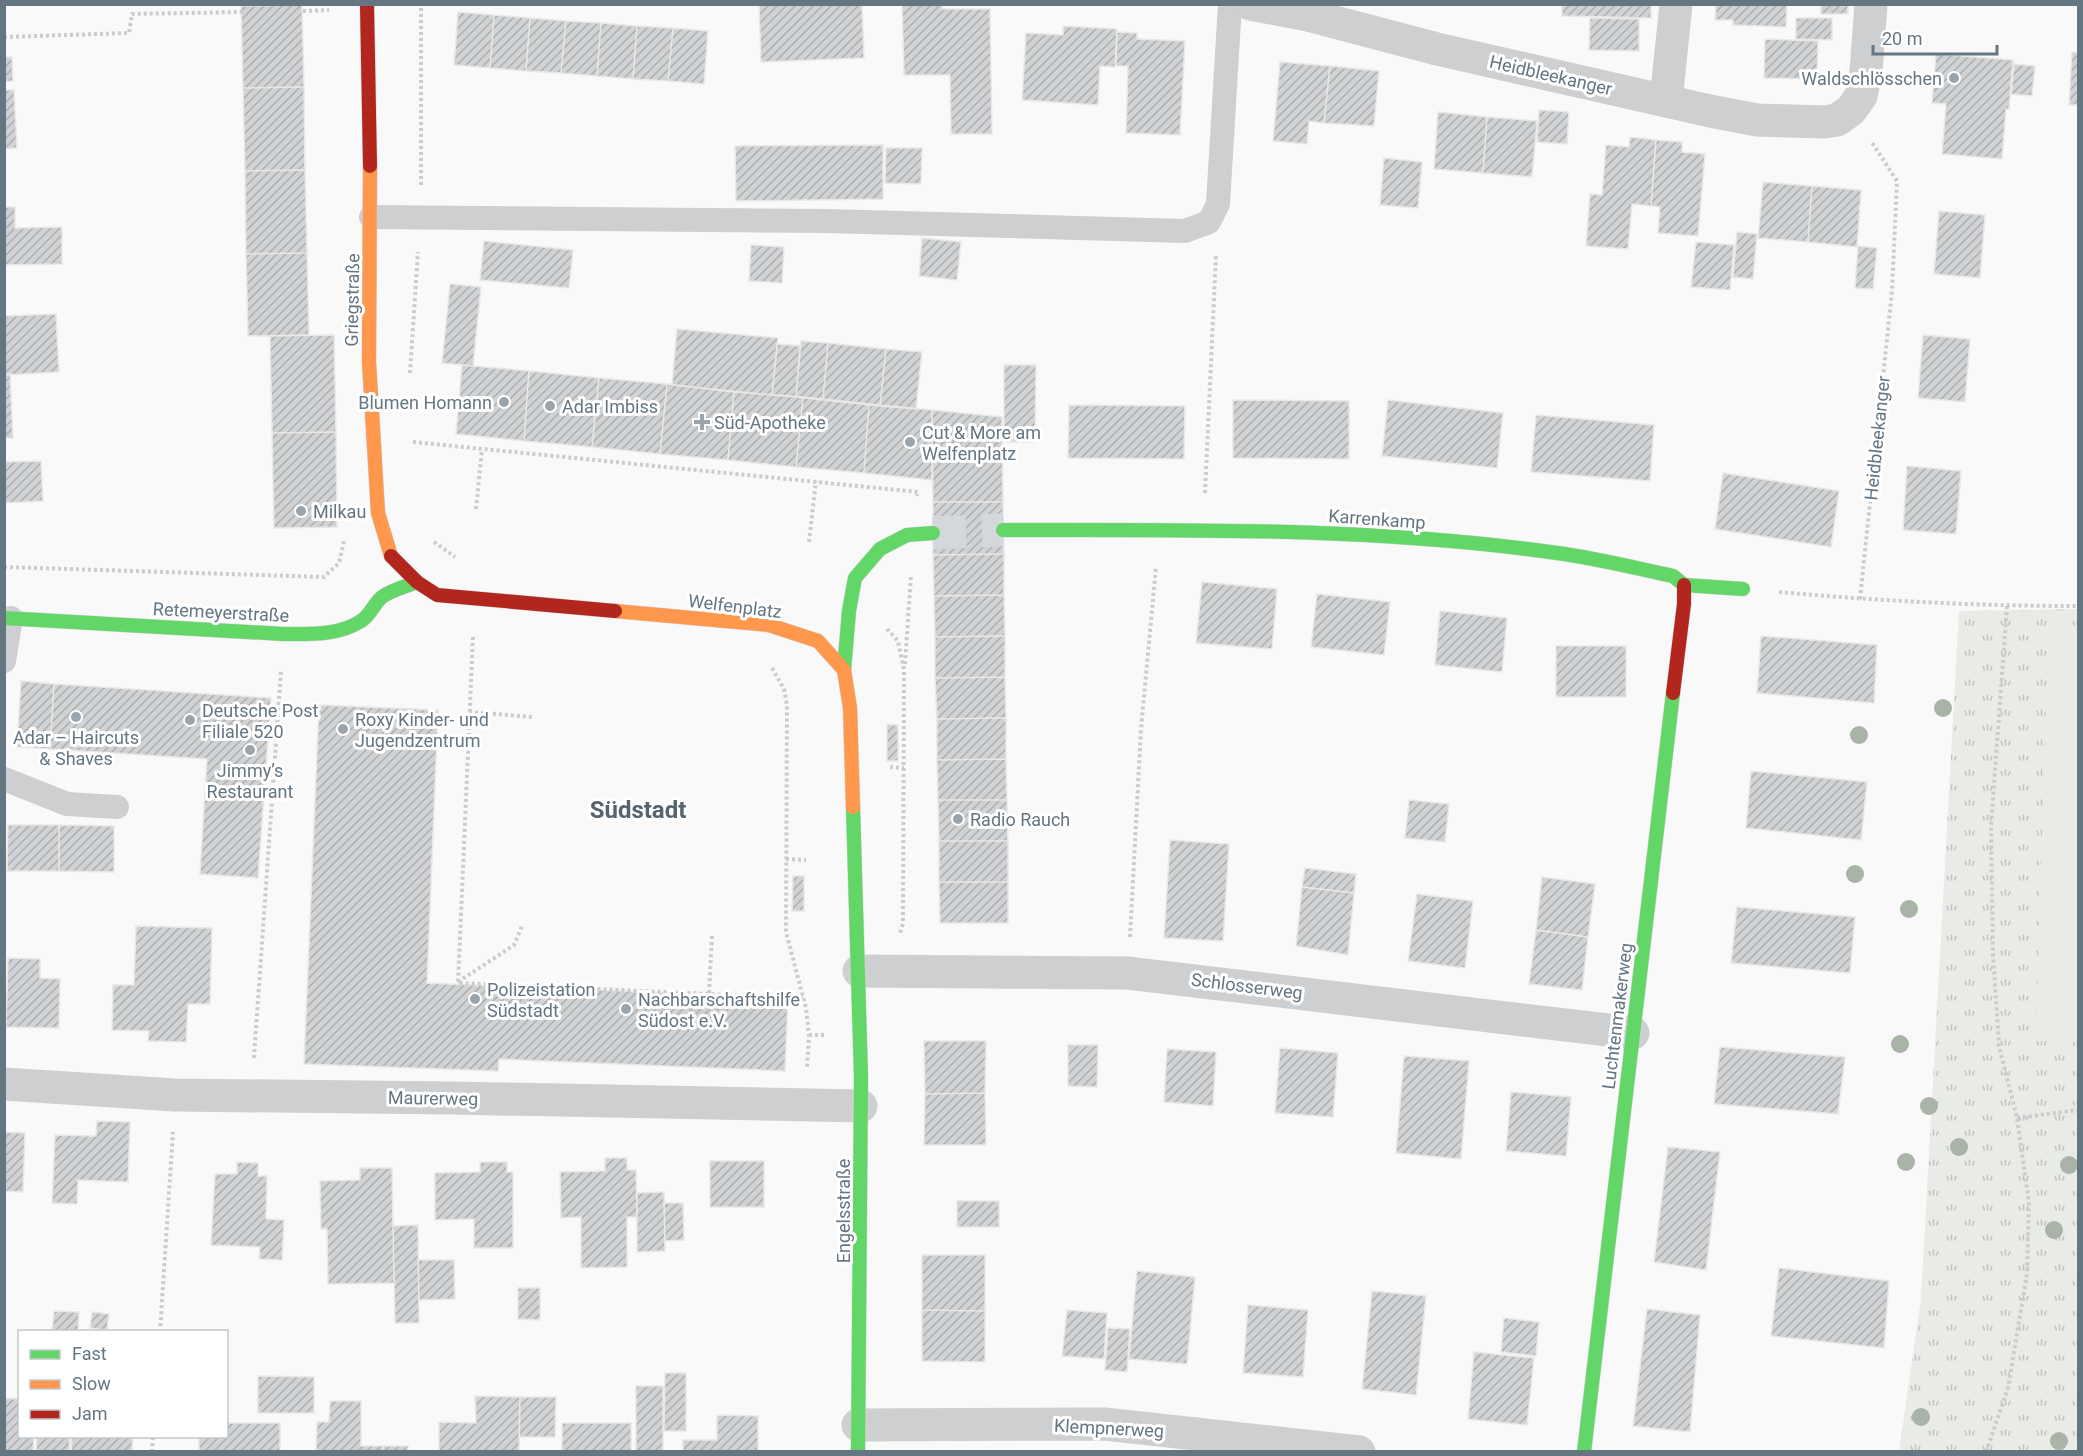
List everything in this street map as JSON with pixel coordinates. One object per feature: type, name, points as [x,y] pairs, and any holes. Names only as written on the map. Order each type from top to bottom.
[{"type":"street","name":"Griegstraße","points":[[367,4],[371,217],[369,362],[378,513],[388,554],[417,582]]},
{"type":"street","name":"Heidbleekanger","points":[[1250,4],[1308,10],[1437,50],[1757,120],[1824,122],[1838,120],[1851,110]]},
{"type":"street","points":[[1666,101],[1676,4]]},
{"type":"street","points":[[1851,110],[1861,96],[1863,88],[1871,4]]},
{"type":"street","name":"Karrenkamp","points":[[1004,530],[1203,530],[1350,535],[1443,542],[1557,553],[1673,576],[1684,585],[1743,589]]},
{"type":"street","points":[[873,972],[851,720],[844,670],[849,611],[855,578],[880,549],[907,535],[933,533]]},
{"type":"street","name":"Retemeyerstraße","points":[[8,618],[283,634],[324,634],[351,628],[374,612],[382,597],[417,582]]},
{"type":"street","name":"Welfenplatz","points":[[417,582],[437,595],[769,625],[818,640],[844,670]]},
{"type":"street","name":"Luchtenmakerweg","points":[[1584,1452],[1681,628],[1684,585]]},
{"type":"street","name":"Schlosserweg","points":[[873,972],[1127,973],[1633,1033]]},
{"type":"street","name":"Engelsstraße","points":[[858,1438],[861,1106],[873,972]]},
{"type":"street","name":"Maurerweg","points":[[4,1084],[175,1095],[861,1106]]},
{"type":"street","name":"Klempnerweg","points":[[858,1438],[1105,1424],[1359,1452]]},
{"type":"lane","points":[[371,217],[829,221],[1185,231],[1209,222],[1218,204],[1230,4]]},
{"type":"lane","points":[[4,662],[8,618]]},
{"type":"lane","points":[[4,779],[67,804],[117,807]]},
{"type":"path","points":[[410,385],[421,219],[421,4]]},
{"type":"path","points":[[303,11],[333,10]]},
{"type":"path","points":[[4,37],[129,33],[132,14],[242,12]]},
{"type":"path","name":"Heidbleekanger","points":[[1851,110],[1896,181],[1892,291],[1860,599]]},
{"type":"path","points":[[1203,530],[1217,260],[1209,222]]},
{"type":"path","points":[[406,441],[918,492],[904,670],[903,923],[873,972]]},
{"type":"path","points":[[476,509],[482,449]]},
{"type":"path","points":[[809,542],[816,481]]},
{"type":"path","points":[[1127,973],[1141,729],[1158,531]]},
{"type":"path","points":[[4,567],[324,577],[339,563],[345,538],[351,548]]},
{"type":"path","points":[[432,540],[455,557],[465,560]]},
{"type":"path","points":[[1743,589],[1860,599],[2007,606],[2079,606]]},
{"type":"path","points":[[1986,1452],[2008,1388],[2027,1274],[2029,1203],[2017,1118],[1999,1046],[1993,954],[1991,826],[2007,606]]},
{"type":"path","points":[[849,611],[878,618],[898,641],[904,670]]},
{"type":"path","points":[[458,983],[473,630]]},
{"type":"path","points":[[253,1097],[283,634]]},
{"type":"path","points":[[765,665],[774,669],[784,689],[787,705],[786,932],[803,998],[809,1035],[807,1077],[821,1105]]},
{"type":"path","points":[[470,712],[533,717]]},
{"type":"path","points":[[885,767],[904,768]]},
{"type":"path","points":[[786,859],[806,860]]},
{"type":"path","points":[[458,983],[514,945],[522,926]]},
{"type":"path","points":[[709,993],[712,936]]},
{"type":"path","points":[[458,983],[803,998]]},
{"type":"path","points":[[160,1330],[175,1095]]},
{"type":"path","points":[[2017,1118],[2079,1110]]},
{"type":"green space","points":[[2078,609],[2078,1451],[1899,1452],[1921,1299],[1959,611]]},
{"type":"green space","points":[[2048,630],[2078,631],[2078,1042],[2036,1041]]},
{"type":"building","points":[[759,4],[862,4],[864,58],[761,62]]},
{"type":"building","points":[[902,4],[942,4],[942,9],[990,9],[992,134],[951,134],[950,75],[904,75]]},
{"type":"building","points":[[1562,4],[1651,4],[1651,18],[1562,16]]},
{"type":"building","points":[[1716,4],[1787,4],[1786,27],[1733,25],[1733,20],[1715,20]]},
{"type":"building","points":[[1821,4],[1848,4],[1848,14],[1821,14]]},
{"type":"building","points":[[302,5],[304,87],[243,88],[241,6]]},
{"type":"building","points":[[458,12],[494,15],[490,68],[454,65]]},
{"type":"building","points":[[494,15],[530,18],[526,71],[490,68]]},
{"type":"building","points":[[530,18],[566,21],[561,73],[526,71]]},
{"type":"building","points":[[1590,18],[1639,19],[1639,51],[1589,50]]},
{"type":"building","points":[[1796,18],[1832,18],[1832,40],[1796,39]]},
{"type":"building","points":[[566,21],[601,23],[597,76],[561,73]]},
{"type":"building","points":[[601,23],[637,26],[633,79],[597,76]]},
{"type":"building","points":[[637,26],[673,28],[668,81],[633,79]]},
{"type":"building","points":[[1063,26],[1117,29],[1115,67],[1100,66],[1098,105],[1022,100],[1026,33],[1063,35]]},
{"type":"building","points":[[673,28],[708,31],[704,84],[668,81]]},
{"type":"building","points":[[1117,32],[1137,33],[1137,39],[1185,41],[1180,135],[1126,133],[1128,66],[1116,66]]},
{"type":"building","points":[[1765,39],[1818,41],[1817,79],[1764,78]]},
{"type":"building","points":[[2072,52],[2078,53],[2078,105],[2069,105]]},
{"type":"building","points":[[1936,54],[2013,60],[2002,159],[1942,154],[1946,104],[1932,103]]},
{"type":"building","points":[[4,57],[12,57],[13,81],[4,82]]},
{"type":"building","points":[[1280,62],[1330,66],[1324,123],[1309,121],[1307,144],[1273,141]]},
{"type":"building","points":[[2014,64],[2035,66],[2032,96],[2011,94]]},
{"type":"building","points":[[1330,66],[1379,71],[1374,126],[1324,123]]},
{"type":"building","points":[[304,87],[305,170],[245,171],[243,88]]},
{"type":"building","points":[[4,90],[14,90],[17,148],[4,149]]},
{"type":"building","points":[[1539,110],[1569,112],[1567,144],[1537,142]]},
{"type":"building","points":[[1438,112],[1487,117],[1483,173],[1434,169]]},
{"type":"building","points":[[1487,117],[1537,121],[1532,177],[1483,173]]},
{"type":"building","points":[[1630,137],[1656,140],[1651,206],[1632,204],[1628,249],[1586,246],[1590,194],[1602,195],[1606,145],[1629,147]]},
{"type":"building","points":[[1656,140],[1682,142],[1682,152],[1705,154],[1698,236],[1658,233],[1660,207],[1651,206]]},
{"type":"building","points":[[883,145],[883,199],[736,201],[735,146]]},
{"type":"building","points":[[886,148],[922,148],[921,184],[885,183]]},
{"type":"building","points":[[1384,158],[1422,162],[1418,208],[1380,205]]},
{"type":"building","points":[[305,170],[307,253],[246,254],[245,171]]},
{"type":"building","points":[[1763,182],[1812,186],[1808,242],[1758,238]]},
{"type":"building","points":[[1812,186],[1861,190],[1857,247],[1808,242]]},
{"type":"building","points":[[4,207],[15,207],[15,228],[62,227],[62,264],[4,265]]},
{"type":"building","points":[[1939,211],[1985,215],[1980,278],[1934,274]]},
{"type":"building","points":[[1737,232],[1757,234],[1753,279],[1733,277]]},
{"type":"building","points":[[922,238],[961,242],[957,280],[919,276]]},
{"type":"building","points":[[484,241],[573,250],[569,288],[480,280]]},
{"type":"building","points":[[1696,242],[1734,245],[1730,290],[1691,287]]},
{"type":"building","points":[[751,245],[784,247],[782,283],[749,281]]},
{"type":"building","points":[[1858,246],[1877,248],[1873,289],[1855,288]]},
{"type":"building","points":[[307,253],[309,335],[248,336],[246,254]]},
{"type":"building","points":[[450,284],[481,287],[473,366],[442,363]]},
{"type":"building","points":[[56,314],[59,372],[4,375],[4,316]]},
{"type":"building","points":[[677,329],[778,338],[772,395],[672,385]]},
{"type":"building","points":[[334,335],[336,432],[272,433],[270,336]]},
{"type":"building","points":[[1923,335],[1970,339],[1965,402],[1918,398]]},
{"type":"building","points":[[801,341],[828,343],[823,400],[796,397]]},
{"type":"building","points":[[828,343],[886,349],[880,406],[823,400]]},
{"type":"building","points":[[777,344],[800,346],[796,397],[772,395]]},
{"type":"building","points":[[886,349],[922,352],[916,409],[880,406]]},
{"type":"building","points":[[462,365],[529,371],[524,441],[456,434]]},
{"type":"building","points":[[1004,365],[1036,365],[1035,442],[1004,442]]},
{"type":"building","points":[[529,371],[599,378],[592,447],[524,441]]},
{"type":"building","points":[[10,374],[13,438],[4,438],[4,375]]},
{"type":"building","points":[[599,378],[667,384],[660,454],[592,447]]},
{"type":"building","points":[[667,384],[734,392],[728,460],[660,454]]},
{"type":"building","points":[[734,392],[803,397],[796,467],[728,460]]},
{"type":"building","points":[[803,397],[869,404],[864,473],[796,467]]},
{"type":"building","points":[[1233,400],[1349,401],[1349,459],[1233,458]]},
{"type":"building","points":[[1388,400],[1503,413],[1497,468],[1382,456]]},
{"type":"building","points":[[869,404],[932,410],[932,480],[864,473]]},
{"type":"building","points":[[1069,405],[1185,406],[1184,459],[1068,458]]},
{"type":"building","points":[[932,410],[1002,417],[1003,502],[933,502]]},
{"type":"building","points":[[1536,415],[1654,425],[1650,481],[1531,472]]},
{"type":"building","points":[[336,432],[337,527],[274,528],[272,433]]},
{"type":"building","points":[[41,461],[43,501],[4,503],[4,462]]},
{"type":"building","points":[[1907,466],[1961,471],[1956,534],[1903,530]]},
{"type":"building","points":[[1723,473],[1839,491],[1831,547],[1715,529]]},
{"type":"building","points":[[933,502],[1003,502],[1004,554],[933,555]]},
{"type":"building","points":[[1004,554],[1004,595],[934,596],[933,555]]},
{"type":"building","points":[[1202,582],[1277,589],[1272,649],[1196,643]]},
{"type":"building","points":[[1317,594],[1390,602],[1384,655],[1311,647]]},
{"type":"building","points":[[1004,595],[1005,636],[935,637],[934,596]]},
{"type":"building","points":[[1440,611],[1507,618],[1502,672],[1435,665]]},
{"type":"building","points":[[1005,636],[1005,677],[935,678],[935,637]]},
{"type":"building","points":[[1761,636],[1877,645],[1874,703],[1757,693]]},
{"type":"building","points":[[1556,646],[1626,646],[1626,697],[1556,697]]},
{"type":"building","points":[[1005,677],[1006,718],[937,719],[935,678]]},
{"type":"building","points":[[21,681],[54,684],[50,749],[17,747]]},
{"type":"building","points":[[54,684],[271,698],[258,878],[200,874],[207,759],[50,749]]},
{"type":"building","points":[[319,705],[438,710],[427,983],[788,998],[785,1071],[499,1059],[498,1071],[304,1064]]},
{"type":"building","points":[[1006,718],[1006,759],[937,760],[937,719]]},
{"type":"building","points":[[887,724],[898,725],[898,761],[887,761]]},
{"type":"building","points":[[1006,759],[1007,800],[938,800],[937,760]]},
{"type":"building","points":[[1751,771],[1867,782],[1861,840],[1746,828]]},
{"type":"building","points":[[938,800],[1007,800],[1008,841],[939,841]]},
{"type":"building","points":[[1409,800],[1449,804],[1445,842],[1405,838]]},
{"type":"building","points":[[8,825],[59,825],[59,871],[7,871]]},
{"type":"building","points":[[59,825],[114,826],[114,872],[59,871]]},
{"type":"building","points":[[1170,840],[1229,844],[1223,941],[1164,938]]},
{"type":"building","points":[[939,841],[1008,841],[1008,882],[939,882]]},
{"type":"building","points":[[1305,868],[1356,874],[1354,893],[1302,887]]},
{"type":"building","points":[[793,876],[804,876],[804,911],[792,911]]},
{"type":"building","points":[[1542,877],[1595,884],[1588,937],[1536,930]]},
{"type":"building","points":[[939,882],[1008,882],[1008,923],[940,923]]},
{"type":"building","points":[[1302,887],[1354,893],[1348,955],[1296,946]]},
{"type":"building","points":[[1417,894],[1473,901],[1465,968],[1408,961]]},
{"type":"building","points":[[1737,907],[1855,917],[1850,973],[1731,963]]},
{"type":"building","points":[[136,926],[212,928],[210,1004],[188,1004],[186,1042],[148,1041],[149,1031],[112,1030],[113,985],[134,985]]},
{"type":"building","points":[[1536,930],[1588,937],[1582,990],[1529,984]]},
{"type":"building","points":[[8,958],[40,959],[40,978],[60,979],[59,1028],[6,1027]]},
{"type":"building","points":[[924,1041],[986,1041],[985,1093],[925,1094]]},
{"type":"building","points":[[1068,1045],[1098,1045],[1097,1087],[1068,1086]]},
{"type":"building","points":[[1720,1047],[1845,1057],[1838,1114],[1714,1104]]},
{"type":"building","points":[[1280,1048],[1338,1053],[1333,1117],[1275,1113]]},
{"type":"building","points":[[1167,1049],[1216,1052],[1213,1106],[1164,1102]]},
{"type":"building","points":[[1404,1056],[1469,1061],[1461,1159],[1396,1153]]},
{"type":"building","points":[[1511,1092],[1571,1097],[1566,1156],[1506,1151]]},
{"type":"building","points":[[985,1093],[986,1145],[924,1145],[925,1094]]},
{"type":"building","points":[[97,1121],[130,1122],[128,1182],[78,1180],[77,1204],[52,1203],[55,1135],[96,1136]]},
{"type":"building","points":[[4,1132],[25,1133],[23,1192],[4,1191]]},
{"type":"building","points":[[1668,1147],[1720,1152],[1706,1270],[1654,1262]]},
{"type":"building","points":[[605,1158],[627,1158],[627,1170],[636,1170],[637,1217],[627,1217],[627,1267],[581,1268],[581,1217],[561,1218],[560,1172],[605,1171]]},
{"type":"building","points":[[710,1161],[764,1161],[764,1207],[710,1207]]},
{"type":"building","points":[[237,1162],[258,1163],[258,1176],[267,1176],[266,1219],[284,1220],[282,1260],[259,1259],[260,1247],[211,1245],[215,1174],[237,1174]]},
{"type":"building","points":[[480,1162],[507,1162],[507,1172],[513,1172],[513,1248],[474,1248],[474,1219],[435,1220],[435,1173],[480,1172]]},
{"type":"building","points":[[360,1168],[392,1168],[394,1283],[328,1284],[327,1229],[321,1229],[320,1181],[360,1180]]},
{"type":"building","points":[[664,1192],[665,1251],[637,1252],[637,1193]]},
{"type":"building","points":[[957,1201],[999,1201],[999,1227],[957,1227]]},
{"type":"building","points":[[664,1203],[683,1203],[684,1240],[665,1241]]},
{"type":"building","points":[[418,1225],[419,1323],[395,1323],[393,1226]]},
{"type":"building","points":[[922,1255],[985,1255],[985,1311],[922,1310]]},
{"type":"building","points":[[418,1260],[454,1260],[455,1299],[419,1300]]},
{"type":"building","points":[[1779,1268],[1889,1281],[1884,1348],[1771,1336]]},
{"type":"building","points":[[1137,1271],[1195,1277],[1187,1364],[1129,1359]]},
{"type":"building","points":[[518,1288],[540,1288],[540,1320],[518,1319]]},
{"type":"building","points":[[1372,1291],[1426,1296],[1416,1395],[1362,1389]]},
{"type":"building","points":[[1248,1305],[1308,1310],[1303,1377],[1243,1373]]},
{"type":"building","points":[[1647,1309],[1700,1315],[1690,1432],[1633,1426]]},
{"type":"building","points":[[922,1310],[985,1311],[985,1362],[922,1361]]},
{"type":"building","points":[[1067,1310],[1107,1313],[1104,1359],[1062,1356]]},
{"type":"building","points":[[54,1311],[79,1312],[78,1330],[52,1330]]},
{"type":"building","points":[[92,1312],[109,1314],[107,1330],[90,1328]]},
{"type":"building","points":[[1504,1318],[1539,1322],[1536,1356],[1501,1352]]},
{"type":"building","points":[[1108,1328],[1130,1329],[1127,1372],[1105,1370]]},
{"type":"building","points":[[1474,1352],[1534,1358],[1527,1425],[1468,1419]]},
{"type":"building","points":[[665,1373],[686,1373],[686,1431],[664,1431]]},
{"type":"building","points":[[258,1376],[314,1377],[314,1413],[258,1413]]},
{"type":"building","points":[[636,1386],[663,1386],[663,1452],[636,1452]]},
{"type":"building","points":[[475,1396],[520,1397],[519,1452],[439,1452],[439,1422],[476,1423]]},
{"type":"building","points":[[520,1397],[556,1397],[555,1437],[519,1437]]},
{"type":"building","points":[[4,1398],[18,1399],[18,1438],[34,1438],[33,1452],[4,1452]]},
{"type":"building","points":[[330,1401],[361,1401],[361,1446],[383,1446],[383,1452],[316,1452],[317,1422],[329,1422]]},
{"type":"building","points":[[717,1415],[758,1416],[758,1452],[683,1452],[683,1440],[717,1440]]},
{"type":"building","points":[[228,1423],[280,1423],[280,1452],[199,1452],[199,1438],[228,1438]]},
{"type":"building","points":[[562,1423],[631,1423],[631,1452],[562,1452]]},
{"type":"building","points":[[37,1438],[70,1438],[69,1452],[36,1452]]},
{"type":"building","points":[[72,1438],[133,1438],[132,1452],[71,1452]]},
{"type":"building","points":[[383,1446],[408,1446],[408,1452],[383,1452]]},
{"type":"tunnel","points":[[933,533],[1003,530]]},
{"type":"traffic: fast","points":[[1003,530],[1280,532],[1419,538],[1572,555],[1673,576],[1684,585],[1743,589]]},
{"type":"traffic: fast","points":[[844,670],[849,611],[855,578],[880,549],[907,535],[933,533]]},
{"type":"traffic: fast","points":[[4,618],[283,634],[323,633],[352,626],[364,618],[386,595],[417,582]]},
{"type":"traffic: fast","points":[[1584,1452],[1673,693]]},
{"type":"traffic: fast","points":[[853,807],[861,1077],[858,1452]]},
{"type":"traffic: slow","points":[[370,166],[369,362],[378,513],[391,556]]},
{"type":"traffic: slow","points":[[615,611],[769,625],[818,641],[844,670],[850,708],[853,807]]},
{"type":"traffic: jam","points":[[367,4],[370,166]]},
{"type":"traffic: jam","points":[[391,556],[417,582],[437,595],[615,611]]},
{"type":"traffic: jam","points":[[1673,693],[1684,604],[1684,585]]},
{"type":"place","name":"Waldschlösschen","points":[[1954,78]]},
{"type":"place","name":"Blumen Homann","points":[[504,402]]},
{"type":"place","name":"Adar Imbiss","points":[[550,406]]},
{"type":"place","name":"Süd-Apotheke","points":[[702,422]]},
{"type":"place","name":"Cut & More am Welfenplatz","points":[[910,442]]},
{"type":"place","name":"Milkau","points":[[301,511]]},
{"type":"place","name":"Adar – Haircuts & Shaves","points":[[76,717]]},
{"type":"place","name":"Deutsche Post Filiale 520","points":[[190,720]]},
{"type":"place","name":"Roxy Kinder- und Jugendzentrum","points":[[343,729]]},
{"type":"place","name":"Jimmy’s Restaurant","points":[[250,750]]},
{"type":"place","name":"Radio Rauch","points":[[958,819]]},
{"type":"place","name":"Polizeistation Südstadt","points":[[475,999]]},
{"type":"place","name":"Nachbarschaftshilfe Südost e.V.","points":[[626,1009]]},
{"type":"district","name":"Südstadt","points":[[638,810]]}]
